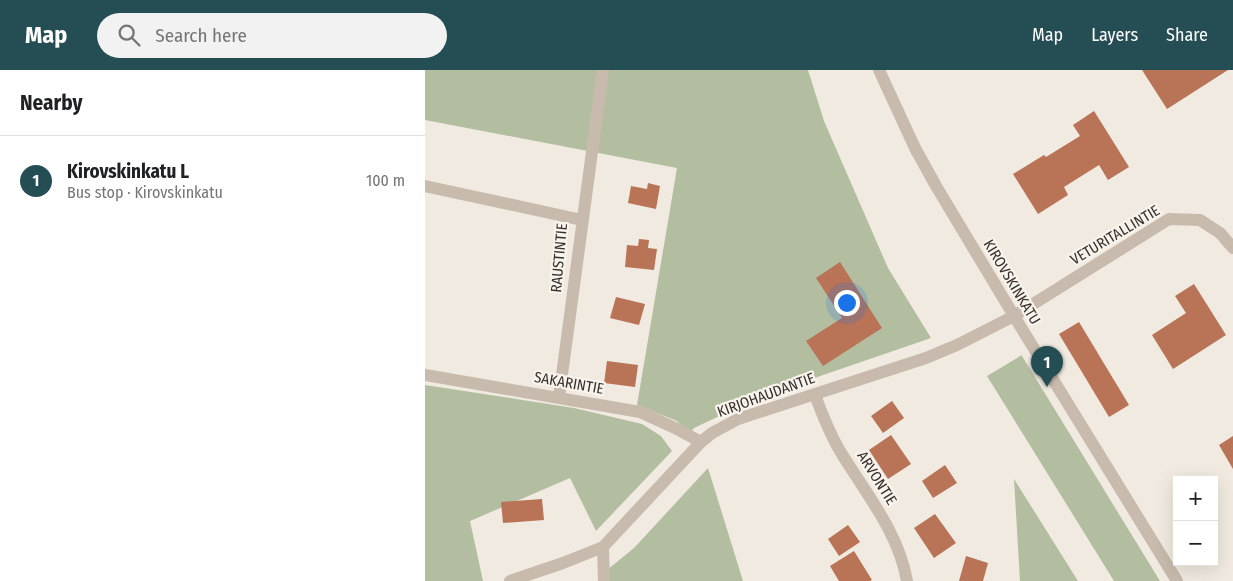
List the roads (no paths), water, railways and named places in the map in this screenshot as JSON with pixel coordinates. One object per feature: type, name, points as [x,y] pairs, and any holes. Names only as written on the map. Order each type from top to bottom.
[{"type":"street","points":[[582,220],[603,70]]},
{"type":"street","name":"KIROVSKINKATU","points":[[879,70],[915,148],[1013,316],[1177,581]]},
{"type":"street","name":"RAUSTINTIE","points":[[425,186],[582,220],[559,397]]},
{"type":"street","name":"VETURITALLINTIE","points":[[1013,316],[1169,220],[1200,220],[1221,233],[1233,248]]},
{"type":"street","name":"KIRJOHAUDANTIE","points":[[510,581],[603,547],[701,442],[712,433],[738,420],[926,358],[957,345],[1013,316]]},
{"type":"street","name":"SAKARINTIE","points":[[425,375],[640,412],[701,442]]},
{"type":"street","name":"ARVONTIE","points":[[815,395],[839,449],[891,531],[903,560],[907,581]]},
{"type":"street","points":[[603,547],[604,581]]},
{"type":"place","name":"Kirovskinkatu L","points":[[1047,387]]}]
